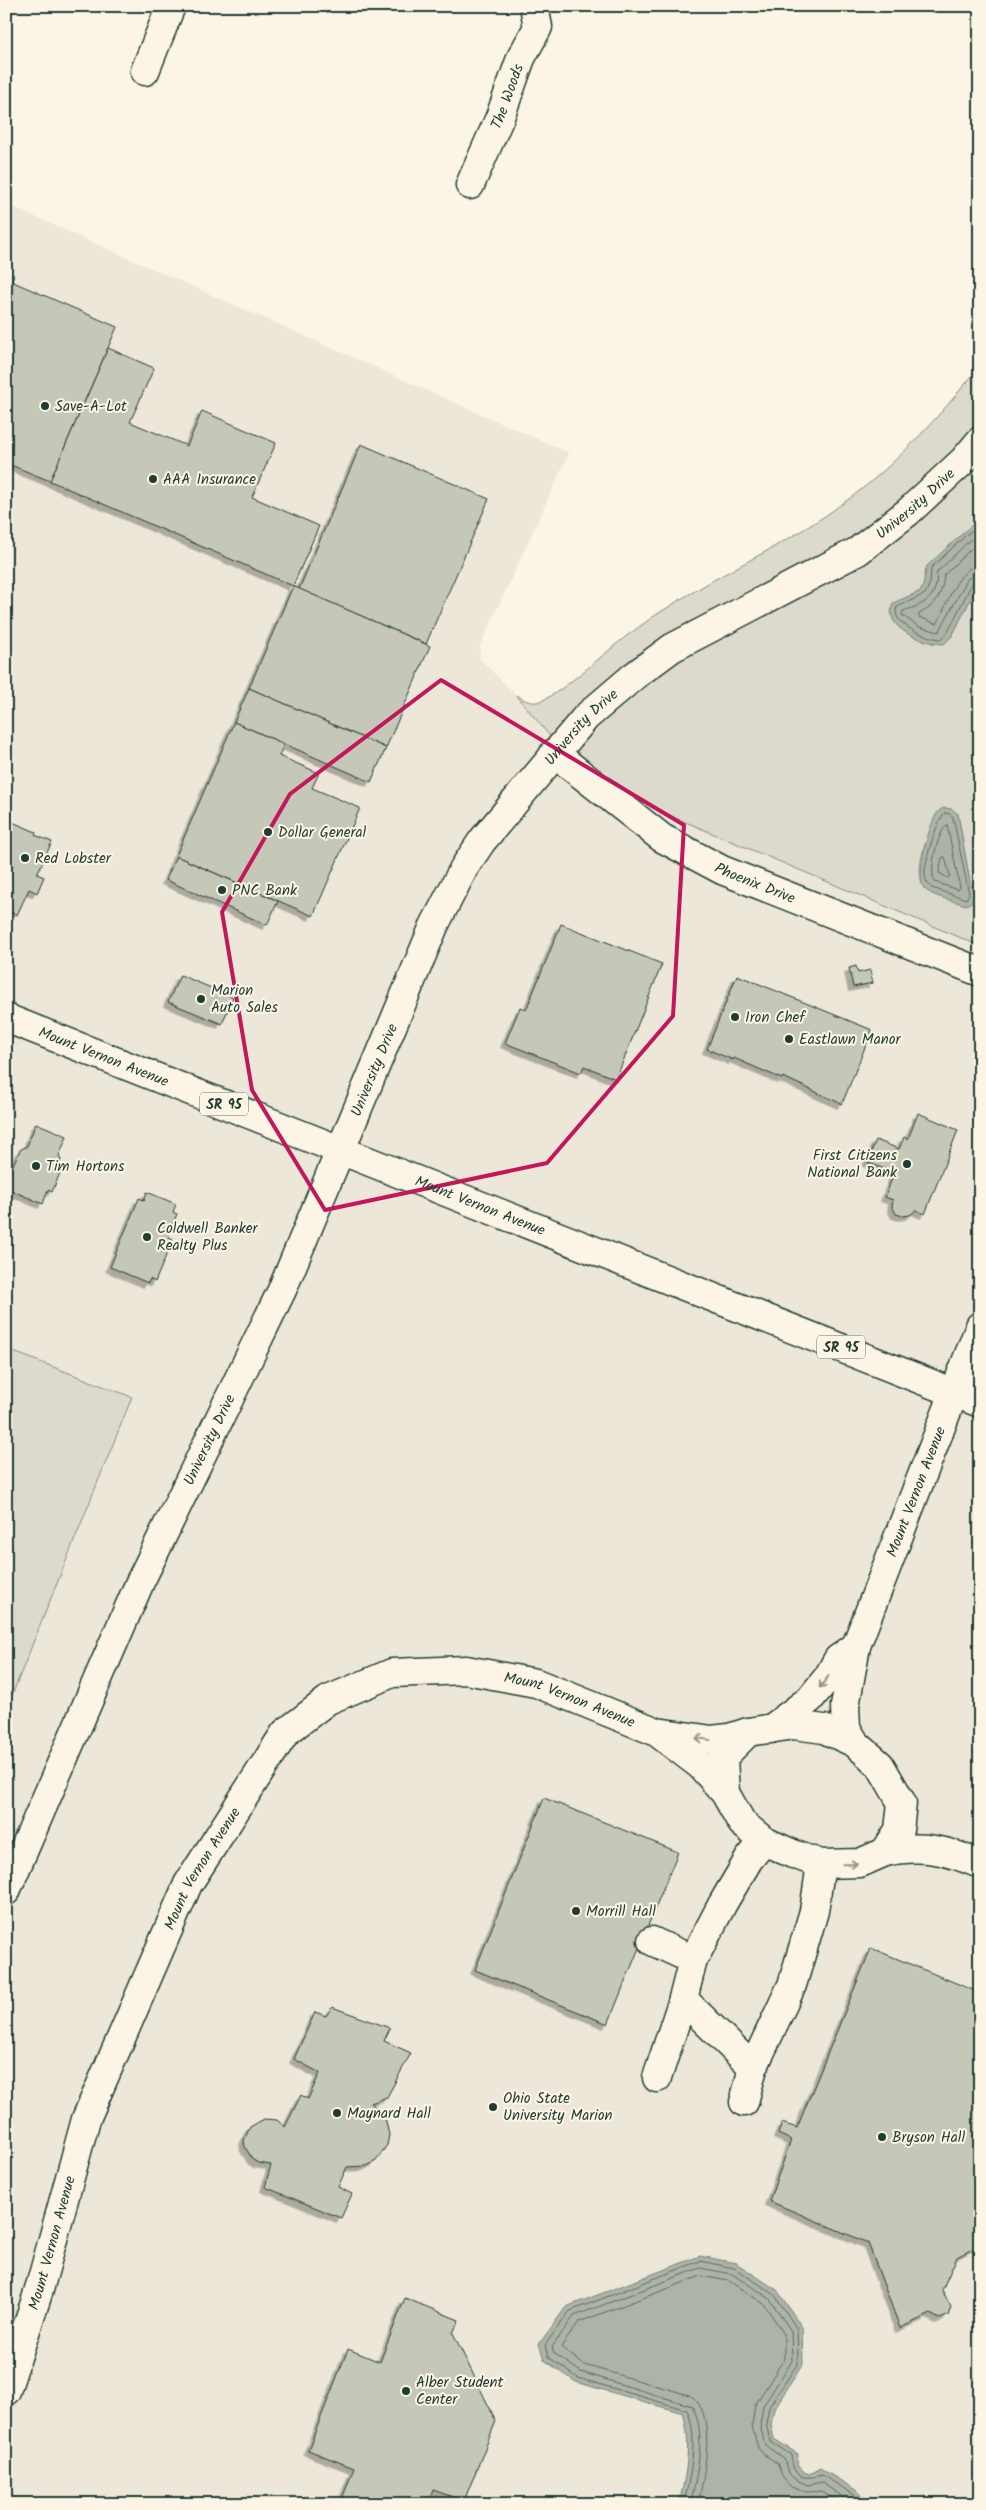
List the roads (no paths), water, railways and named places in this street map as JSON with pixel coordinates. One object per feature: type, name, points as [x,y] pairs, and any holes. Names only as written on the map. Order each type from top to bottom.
[{"type":"street","points":[[145,71],[172,6]]},
{"type":"street","name":"The Woods","points":[[470,185],[500,117],[522,58],[538,27],[534,6]]},
{"type":"street","name":"University Drive","points":[[6,1892],[140,1582],[282,1290],[434,926],[464,868],[482,841],[586,717],[634,676],[672,648],[858,551],[908,512],[964,460],[980,441]]},
{"type":"street","name":"Phoenix Drive","points":[[554,753],[662,838],[722,870],[980,972]]},
{"type":"street","name":"Mount Vernon Avenue","points":[[6,1018],[967,1398],[856,1646],[845,1706],[846,1728],[854,1743]]},
{"type":"street","points":[[967,1398],[980,1326]]},
{"type":"street","name":"Mount Vernon Avenue","points":[[725,1793],[723,1757],[759,1730],[810,1698],[828,1677],[838,1659],[856,1646]]},
{"type":"street","name":"Mount Vernon Avenue","points":[[6,2391],[40,2290],[86,2119],[188,1884],[285,1734],[328,1700],[392,1673],[466,1670],[536,1683],[657,1732],[712,1740],[794,1725],[824,1729],[854,1743],[880,1765],[916,1825],[950,1852]]},
{"type":"street","name":"Mount Vernon Avenue","points":[[657,1732],[700,1765],[725,1793],[742,1823],[764,1841],[821,1864],[860,1863],[885,1852],[906,1847],[950,1852],[980,1864]]},
{"type":"street","points":[[885,1852],[899,1830],[902,1803]]},
{"type":"street","points":[[657,2078],[683,1999],[693,1960],[749,1859],[764,1841]]},
{"type":"street","points":[[744,2102],[753,2068],[792,1985],[814,1910],[821,1864]]},
{"type":"street","points":[[652,1941],[693,1960]]},
{"type":"street","points":[[683,1999],[753,2068]]},
{"type":"water","points":[[972,525],[980,525],[980,580],[952,636],[944,644],[926,641],[906,633],[893,620],[891,612],[893,603],[921,591],[927,566]]},
{"type":"water","points":[[944,808],[952,809],[958,814],[970,883],[975,895],[972,902],[966,905],[931,893],[923,887],[921,880],[922,860],[927,837],[934,818]]},
{"type":"water","points":[[700,2256],[736,2263],[777,2290],[802,2327],[803,2364],[774,2409],[771,2424],[774,2439],[798,2454],[797,2465],[802,2471],[809,2474],[820,2468],[859,2492],[867,2504],[679,2504],[686,2470],[688,2447],[683,2413],[576,2382],[544,2360],[539,2344],[566,2307]]},
{"type":"place","name":"Save-A-Lot","points":[[45,406]]},
{"type":"place","name":"AAA Insurance","points":[[153,479]]},
{"type":"place","name":"Dollar General","points":[[268,832]]},
{"type":"place","name":"Red Lobster","points":[[25,858]]},
{"type":"place","name":"PNC Bank","points":[[222,890]]},
{"type":"place","name":"Marion Auto Sales","points":[[201,999]]},
{"type":"place","name":"Iron Chef","points":[[735,1017]]},
{"type":"place","name":"Eastlawn Manor","points":[[789,1039]]},
{"type":"place","name":"First Citizens National Bank","points":[[907,1164]]},
{"type":"place","name":"Tim Hortons","points":[[36,1166]]},
{"type":"place","name":"Coldwell Banker Realty Plus","points":[[147,1237]]},
{"type":"place","name":"Morrill Hall","points":[[576,1911]]},
{"type":"place","name":"Ohio State University Marion","points":[[493,2107]]},
{"type":"place","name":"Maynard Hall","points":[[337,2113]]},
{"type":"place","name":"Bryson Hall","points":[[882,2137]]},
{"type":"place","name":"Alber Student Center","points":[[406,2391]]}]
